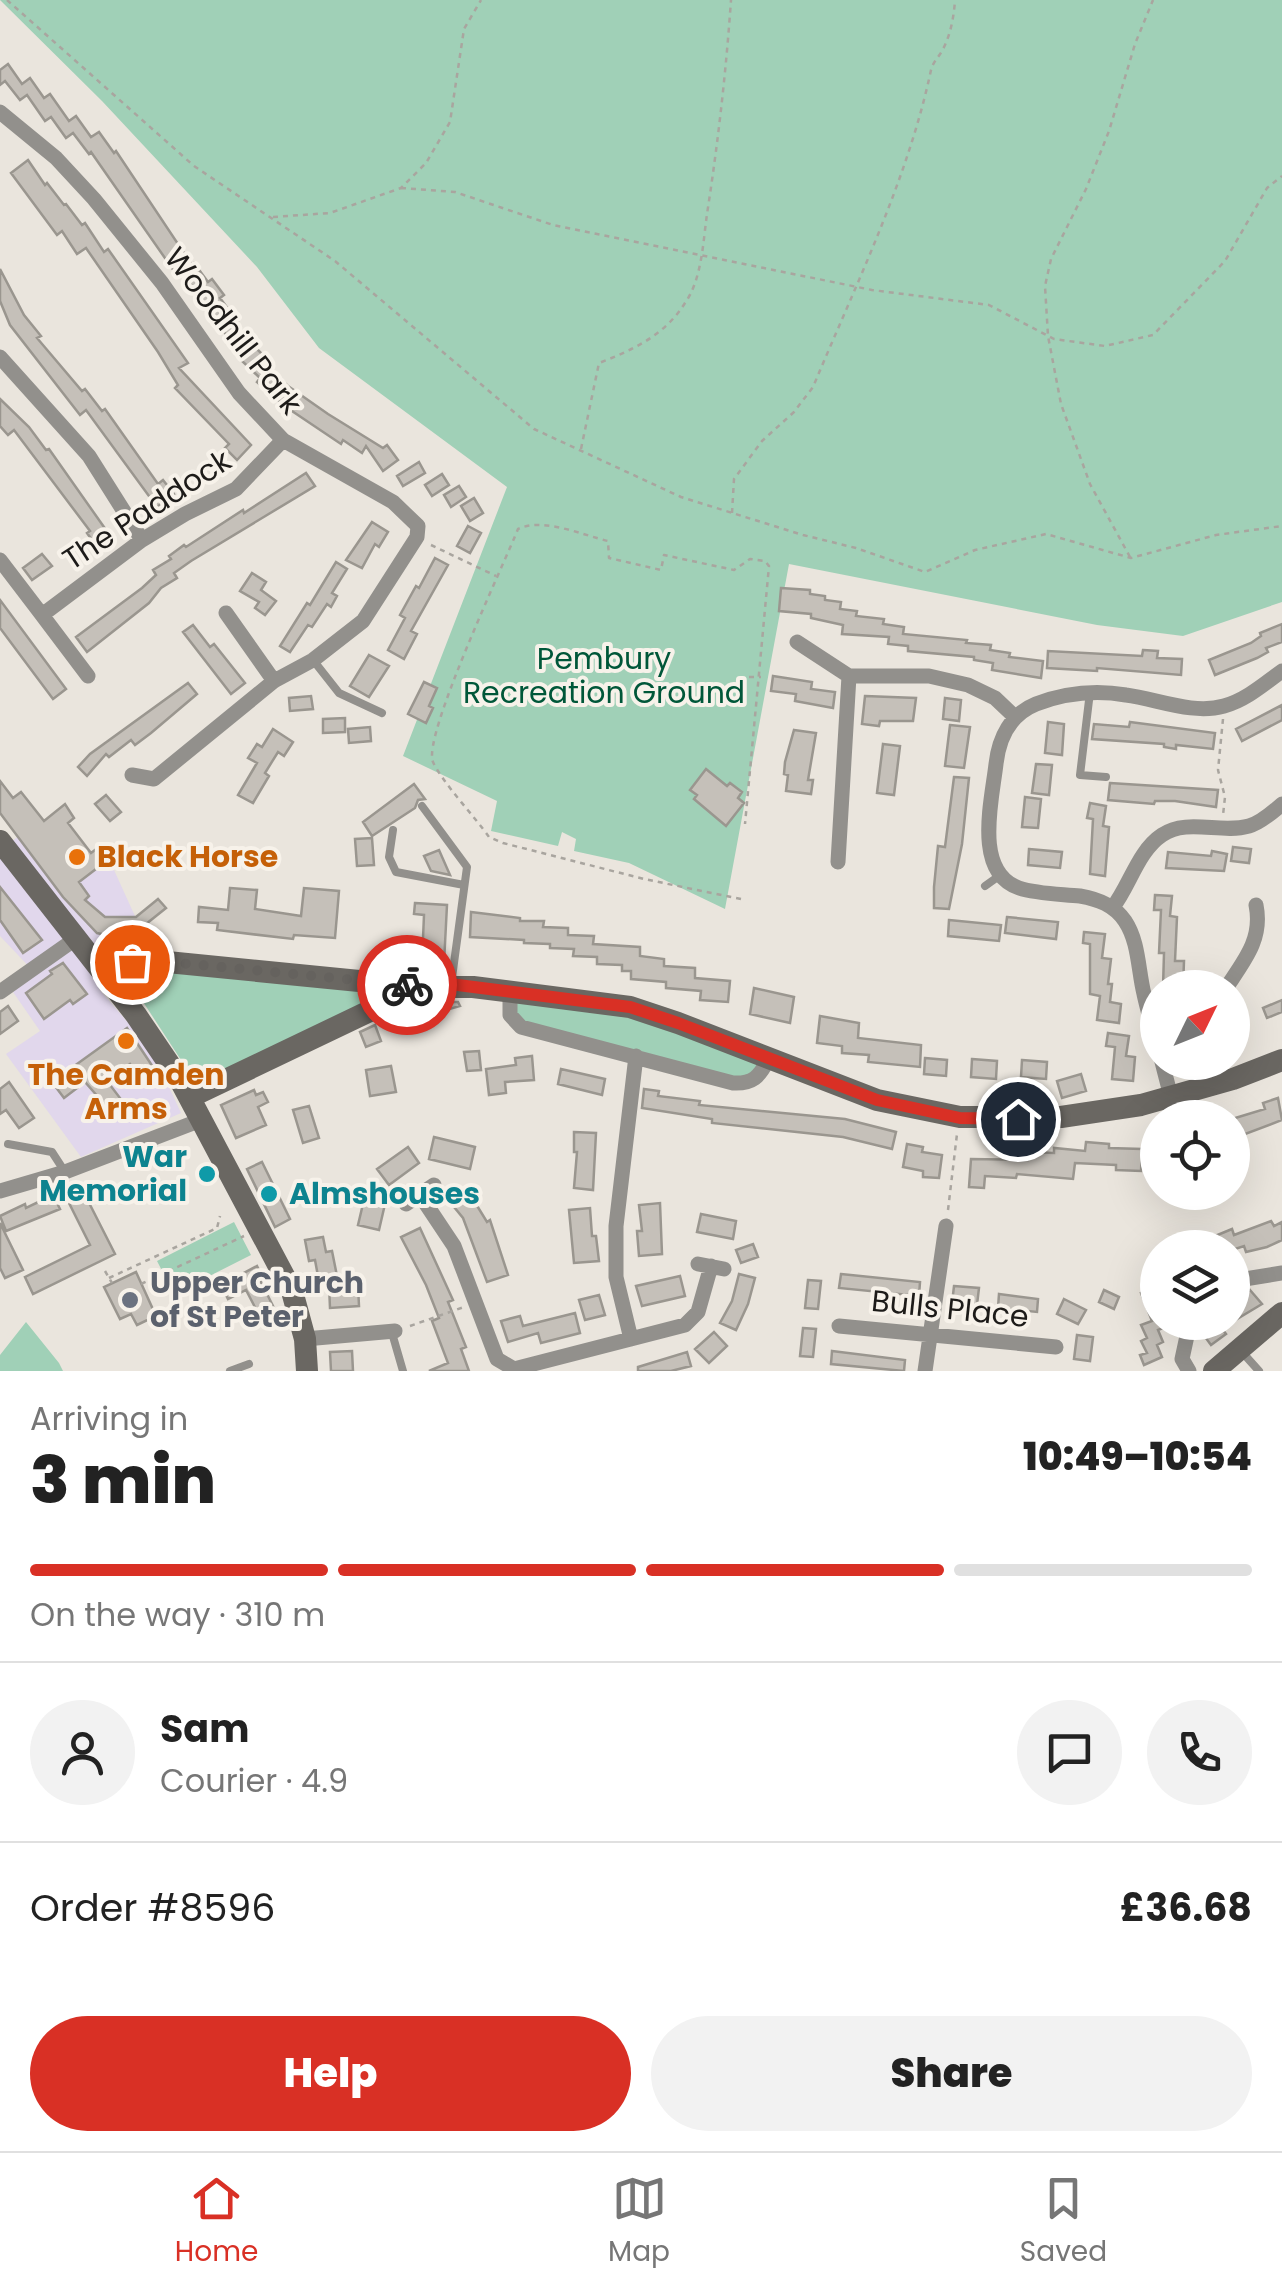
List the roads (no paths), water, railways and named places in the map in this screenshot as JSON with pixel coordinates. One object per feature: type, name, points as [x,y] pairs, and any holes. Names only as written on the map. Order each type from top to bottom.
[{"type":"street","name":"Woodhill Park","points":[[0,112],[56,158],[94,200],[162,283],[238,393],[283,440],[394,502],[418,526],[416,537],[363,621],[313,660]]},
{"type":"street","points":[[0,357],[89,456],[142,540]]},
{"type":"street","name":"The Paddock","points":[[42,614],[142,540],[236,490],[283,440]]},
{"type":"street","points":[[0,560],[88,676]]},
{"type":"street","points":[[226,613],[274,681]]},
{"type":"street","points":[[797,642],[849,676],[929,676],[995,698],[1014,716]]},
{"type":"street","points":[[132,776],[154,779],[274,681],[313,660]]},
{"type":"street","points":[[1142,970],[1134,940],[1113,907],[1090,898],[1018,888],[999,876],[992,858],[989,824],[998,754],[1014,716],[1050,699],[1090,692],[1185,707],[1220,708],[1243,698],[1282,670]]},
{"type":"street","points":[[838,862],[849,676]]},
{"type":"street","points":[[1113,907],[1147,849],[1164,833],[1187,826],[1222,830],[1252,826],[1282,804]]},
{"type":"street","points":[[1,843],[160,1049],[190,1097],[292,1291],[305,1338],[306,1371]]},
{"type":"street","points":[[1238,970],[1252,948],[1260,924],[1256,905]]},
{"type":"street","points":[[0,992],[76,938]]},
{"type":"street","points":[[107,978],[132,962],[148,960],[420,987],[450,984],[630,1007],[877,1100],[960,1118],[1062,1116],[1141,1105],[1282,1060]]},
{"type":"street","points":[[190,1097],[420,987]]},
{"type":"street","points":[[510,991],[510,1016],[521,1027],[734,1083],[749,1084],[760,1076],[768,1060]]},
{"type":"street","points":[[631,1338],[616,1277],[616,1226],[636,1056]]},
{"type":"street","points":[[1167,1080],[1171,1097]]},
{"type":"street","points":[[0,1191],[65,1172],[201,1120]]},
{"type":"street","points":[[434,1185],[413,1200],[454,1246],[503,1368],[525,1368],[685,1325],[698,1312],[711,1266]]},
{"type":"street","points":[[925,1371],[946,1226]]},
{"type":"street","points":[[1250,1278],[1282,1273]]},
{"type":"street","points":[[1214,1371],[1282,1313]]},
{"type":"street","name":"Bulls Place","points":[[840,1323],[1056,1347]]},
{"type":"street","points":[[305,1338],[395,1331]]},
{"type":"street","points":[[1186,1340],[1182,1359],[1189,1371]]},
{"type":"lane","points":[[313,660],[339,693],[382,712]]},
{"type":"lane","points":[[1090,692],[1080,774],[1106,777]]},
{"type":"lane","points":[[422,806],[467,867],[450,984]]},
{"type":"lane","points":[[393,830],[389,857],[396,872],[464,886]]},
{"type":"lane","points":[[985,886],[999,876]]},
{"type":"lane","points":[[8,1144],[52,1152],[65,1172]]},
{"type":"lane","points":[[395,1331],[392,1333],[403,1371]]},
{"type":"lane","points":[[1239,1349],[1259,1371]]},
{"type":"lane","points":[[230,1371],[249,1364]]},
{"type":"place","name":"Black Horse","points":[[77,857]]},
{"type":"place","name":"The Camden Arms","points":[[126,1041]]},
{"type":"place","name":"War Memorial","points":[[207,1174]]},
{"type":"place","name":"Almshouses","points":[[269,1194]]},
{"type":"place","name":"Upper Church of St Peter","points":[[130,1300]]},
{"type":"park label","name":"Pembury Recreation Ground","points":[[604,676]]}]
